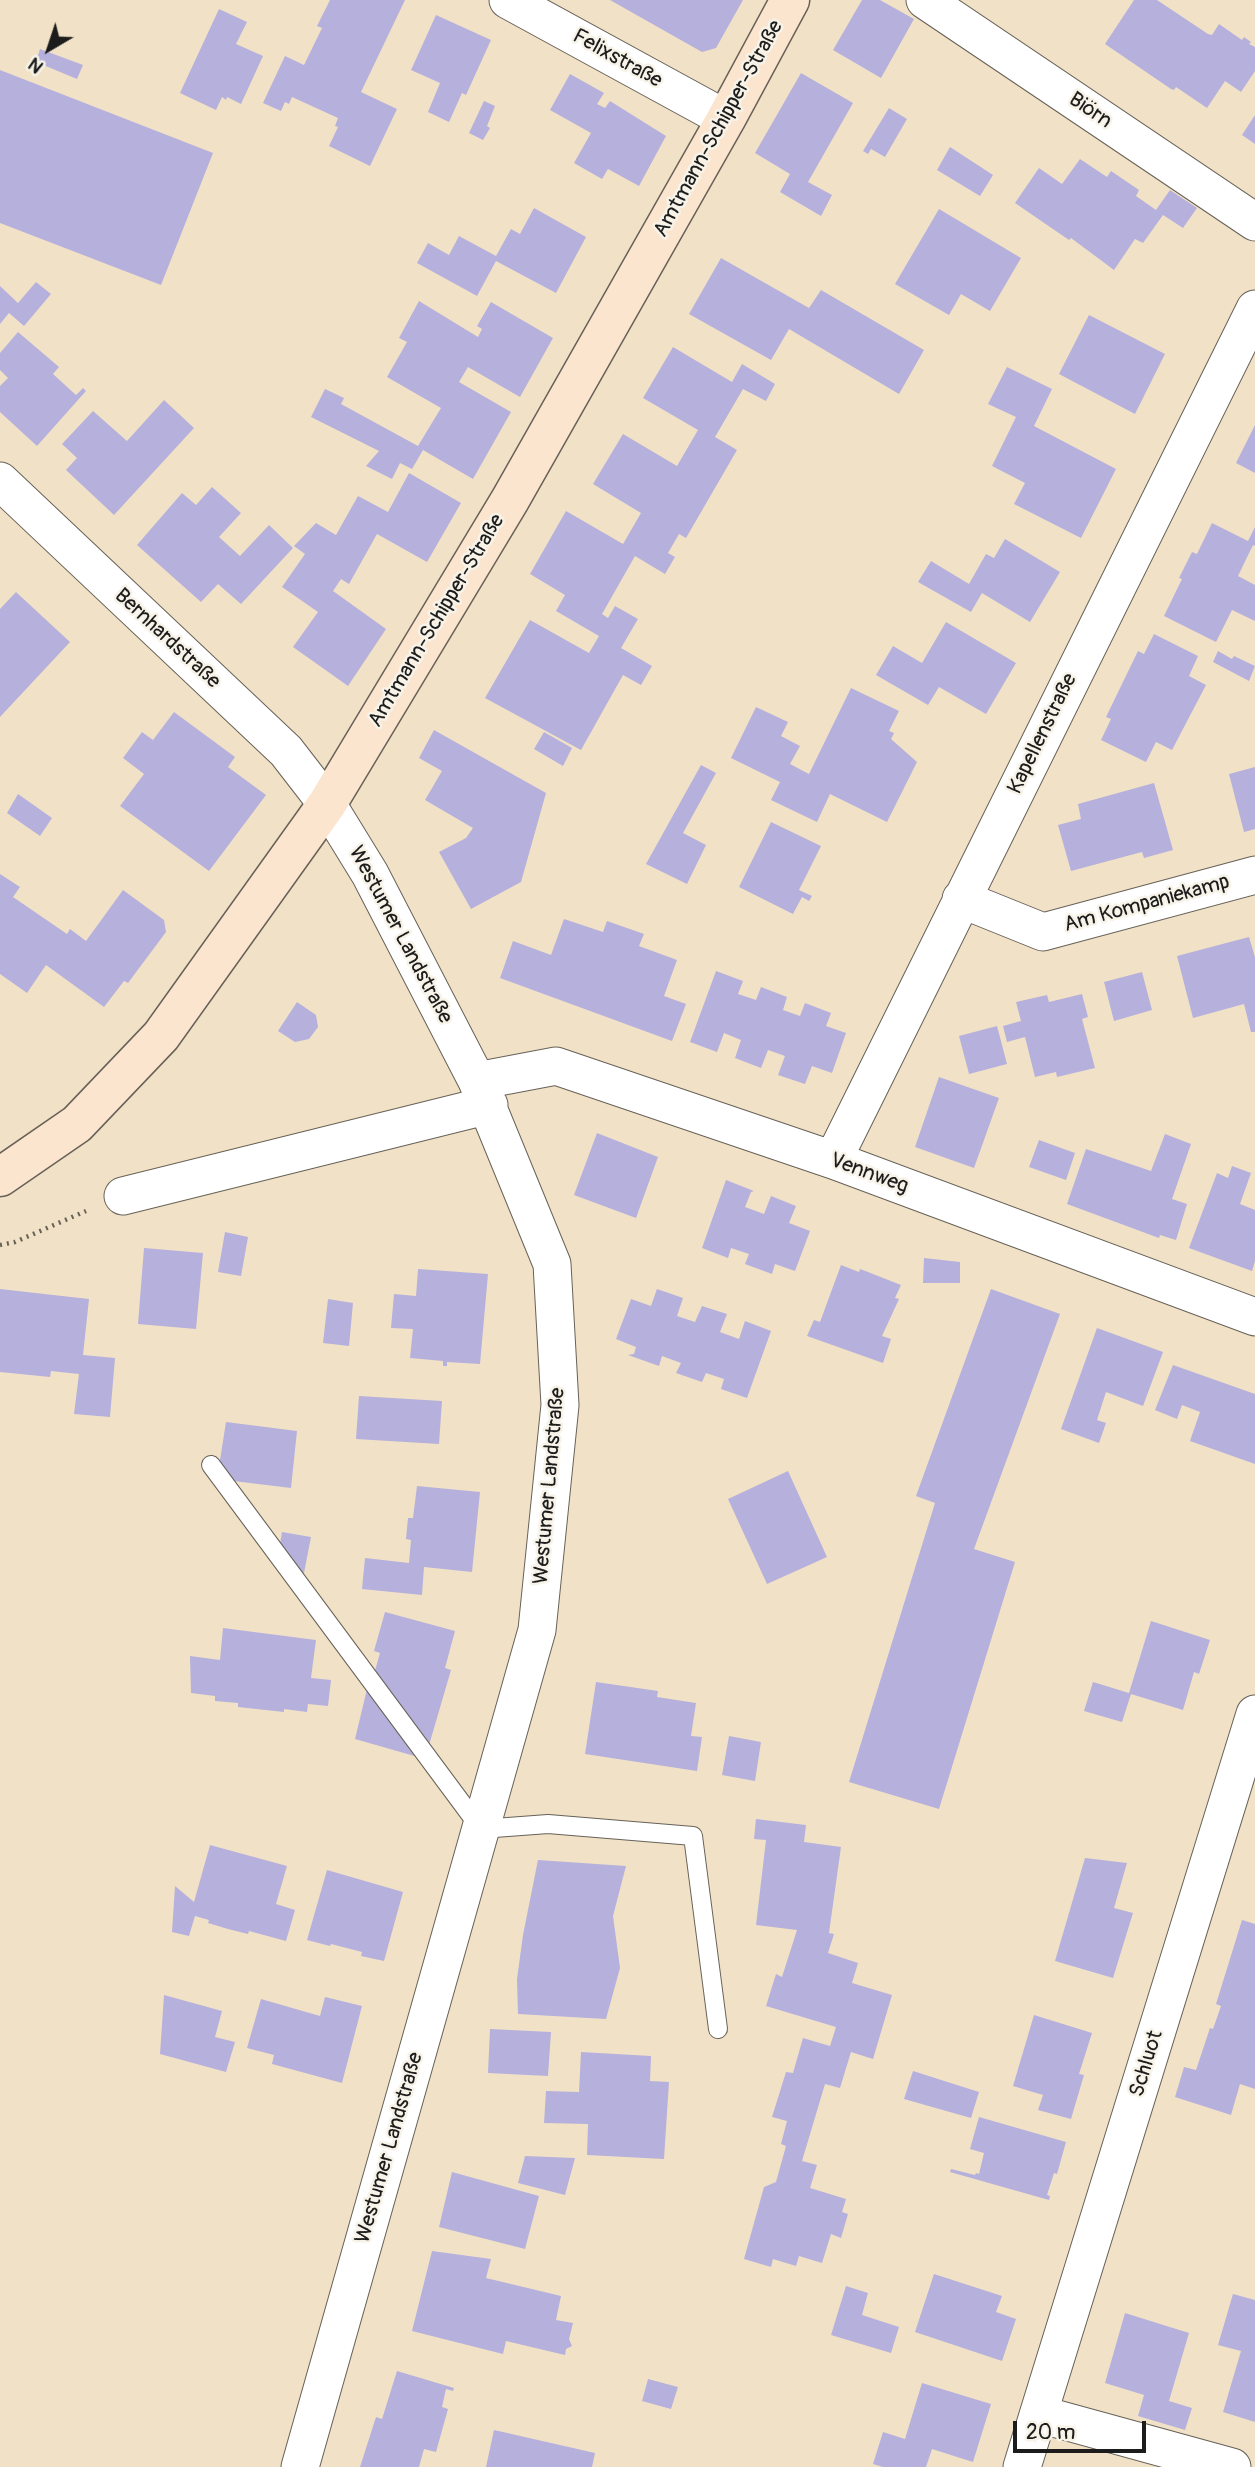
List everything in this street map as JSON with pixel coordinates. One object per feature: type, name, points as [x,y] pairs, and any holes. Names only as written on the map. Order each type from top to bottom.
[{"type":"street","name":"Felixstraße","points":[[508,0],[726,119]]},
{"type":"street","name":"Amtmann-Schipper-Straße","points":[[0,1177],[77,1124],[160,1036],[327,804],[510,500],[726,119],[790,0]]},
{"type":"street","name":"Biörn","points":[[925,0],[1255,222]]},
{"type":"street","name":"Kapellenstraße","points":[[833,1160],[1255,309]]},
{"type":"street","name":"Bernhardstraße","points":[[0,481],[286,751],[327,804]]},
{"type":"street","name":"Westumer Landstraße","points":[[300,2467],[537,1630],[560,1405],[552,1264],[483,1093],[370,874],[327,804]]},
{"type":"street","name":"Am Kompaniekamp","points":[[961,900],[1043,932],[1255,875]]},
{"type":"street","name":"Vennweg","points":[[483,1093],[556,1066],[833,1160],[1255,1317]]},
{"type":"street","points":[[122,1196],[483,1093]]},
{"type":"street","name":"Schluot","points":[[1023,2467],[1255,1714]]},
{"type":"street","points":[[1039,2414],[1232,2467]]},
{"type":"lane","points":[[211,1465],[481,1829],[548,1824],[693,1836],[719,2029]]},
{"type":"path","points":[[0,1245],[15,1242],[122,1196]]},
{"type":"building","points":[[330,0],[405,0],[361,92],[397,109],[370,166],[329,146],[338,127],[335,126],[338,118],[292,97],[289,104],[285,102],[281,111],[263,103],[285,56],[304,65],[322,28],[317,26]]},
{"type":"building","points":[[610,0],[743,0],[716,48],[702,52]]},
{"type":"building","points":[[862,0],[880,0],[914,19],[881,78],[833,50]]},
{"type":"building","points":[[1134,0],[1157,0],[1208,34],[1212,35],[1219,24],[1242,40],[1244,37],[1251,42],[1249,44],[1255,47],[1255,71],[1241,92],[1225,81],[1207,108],[1176,87],[1171,89],[1105,44]]},
{"type":"building","points":[[219,9],[247,22],[236,44],[263,56],[241,104],[222,97],[216,110],[180,93]]},
{"type":"building","points":[[436,15],[491,40],[466,95],[462,93],[449,122],[428,112],[440,83],[411,70]]},
{"type":"building","points":[[40,49],[83,65],[77,79],[36,62]]},
{"type":"building","points":[[0,70],[213,153],[161,285],[0,223]]},
{"type":"building","points":[[801,73],[853,103],[808,182],[832,195],[821,216],[780,192],[790,174],[755,153]]},
{"type":"building","points":[[570,74],[604,93],[597,104],[605,108],[610,101],[666,136],[639,186],[608,169],[602,179],[574,163],[591,133],[550,110]]},
{"type":"building","points":[[484,101],[495,106],[487,126],[490,128],[483,140],[469,133]]},
{"type":"building","points":[[889,108],[907,119],[885,157],[871,149],[868,154],[863,151]]},
{"type":"building","points":[[1255,115],[1255,144],[1242,135]]},
{"type":"building","points":[[950,147],[993,175],[980,196],[937,170]]},
{"type":"building","points":[[1080,159],[1107,177],[1111,171],[1139,190],[1136,196],[1156,210],[1170,190],[1197,208],[1183,228],[1163,215],[1143,243],[1135,239],[1114,270],[1071,238],[1069,240],[1015,203],[1039,168],[1062,184]]},
{"type":"building","points":[[534,208],[586,237],[556,293],[496,261],[477,296],[417,263],[428,243],[449,255],[459,236],[496,256],[511,229],[520,234]]},
{"type":"building","points":[[939,209],[1021,258],[990,311],[961,294],[949,315],[895,284]]},
{"type":"building","points":[[721,258],[809,308],[821,290],[924,350],[899,394],[789,329],[771,360],[689,314]]},
{"type":"building","points":[[36,282],[51,294],[24,326],[9,313],[0,324],[0,286],[18,303]]},
{"type":"building","points":[[419,301],[478,337],[482,329],[477,326],[491,302],[553,338],[520,397],[468,367],[459,382],[511,412],[473,479],[423,450],[412,469],[400,463],[392,479],[366,466],[379,451],[311,417],[325,389],[344,398],[341,404],[418,446],[441,408],[387,377],[407,342],[399,338]]},
{"type":"building","points":[[1089,315],[1165,354],[1135,414],[1059,374]]},
{"type":"building","points":[[18,332],[59,367],[53,374],[76,395],[83,388],[86,391],[37,446],[0,412],[0,386],[8,378],[0,370],[0,353]]},
{"type":"building","points":[[673,347],[732,382],[742,364],[775,384],[766,401],[743,389],[715,437],[737,450],[686,538],[679,534],[668,553],[675,557],[665,574],[635,556],[602,614],[608,618],[615,606],[638,619],[621,648],[652,666],[641,685],[623,675],[581,750],[485,698],[530,620],[589,653],[599,636],[556,611],[565,595],[530,574],[566,511],[623,544],[641,513],[593,484],[623,434],[677,466],[698,430],[643,398]]},
{"type":"building","points":[[1007,367],[1052,389],[1034,426],[1116,469],[1081,538],[1014,504],[1025,483],[992,466],[1016,417],[988,404]]},
{"type":"building","points":[[164,400],[194,428],[114,515],[66,470],[77,458],[62,444],[93,411],[127,441]]},
{"type":"building","points":[[1255,425],[1255,473],[1236,463]]},
{"type":"building","points":[[409,473],[461,503],[427,562],[377,534],[349,584],[341,579],[333,591],[386,629],[348,686],[293,647],[318,612],[282,587],[305,554],[294,546],[316,523],[336,535],[358,496],[388,512]]},
{"type":"building","points":[[212,487],[241,513],[219,537],[240,556],[269,525],[293,548],[241,604],[218,584],[201,602],[137,545],[182,493],[196,505]]},
{"type":"building","points":[[1212,523],[1248,541],[1255,527],[1255,546],[1253,545],[1238,576],[1255,585],[1255,621],[1232,610],[1216,642],[1164,616],[1192,552],[1197,554]]},
{"type":"building","points":[[1005,539],[1060,572],[1030,622],[982,593],[971,612],[918,582],[931,561],[969,584],[986,554],[994,558]]},
{"type":"building","points":[[16,592],[70,642],[0,717],[0,609]]},
{"type":"building","points":[[946,622],[1016,663],[986,714],[939,687],[928,705],[876,675],[893,646],[922,663]]},
{"type":"building","points":[[1154,634],[1198,656],[1189,676],[1206,685],[1172,750],[1156,742],[1146,762],[1101,740],[1111,719],[1106,717],[1138,651],[1144,654]]},
{"type":"building","points":[[1218,651],[1232,659],[1234,656],[1255,666],[1249,681],[1213,662]]},
{"type":"building","points":[[851,688],[899,711],[889,731],[894,733],[891,739],[917,762],[887,822],[830,794],[817,822],[771,800],[780,782],[731,758],[756,707],[788,722],[781,736],[800,746],[790,764],[809,774]]},
{"type":"building","points":[[174,712],[235,757],[228,767],[266,795],[209,871],[120,806],[144,774],[123,758],[142,732],[153,740]]},
{"type":"building","points":[[434,730],[546,793],[521,882],[471,909],[439,852],[466,838],[473,828],[425,800],[442,771],[419,758]]},
{"type":"building","points":[[544,732],[572,748],[563,766],[534,749]]},
{"type":"building","points":[[701,765],[716,773],[683,833],[706,845],[687,884],[646,864]]},
{"type":"building","points":[[1255,767],[1255,829],[1244,832],[1229,774]]},
{"type":"building","points":[[1154,783],[1173,850],[1144,858],[1142,852],[1071,871],[1058,825],[1081,819],[1078,804]]},
{"type":"building","points":[[18,794],[52,818],[40,836],[7,813]]},
{"type":"building","points":[[771,822],[821,846],[799,890],[812,896],[809,901],[802,897],[793,914],[739,887]]},
{"type":"building","points":[[0,874],[20,887],[13,897],[67,934],[70,929],[86,941],[123,890],[164,920],[166,932],[128,983],[124,981],[104,1007],[46,965],[27,993],[0,974]]},
{"type":"building","points":[[564,919],[603,932],[607,921],[644,934],[639,946],[677,960],[664,996],[686,1004],[672,1041],[500,978],[513,941],[551,955]]},
{"type":"building","points":[[1249,937],[1255,957],[1255,1032],[1251,1032],[1244,1004],[1193,1018],[1177,956]]},
{"type":"building","points":[[716,971],[743,981],[738,994],[756,1000],[761,987],[787,997],[783,1010],[800,1016],[805,1003],[831,1013],[826,1026],[846,1033],[832,1073],[812,1066],[805,1084],[778,1075],[785,1056],[768,1050],[761,1068],[735,1058],[741,1040],[724,1033],[717,1052],[690,1042]]},
{"type":"building","points":[[1142,972],[1152,1010],[1114,1021],[1104,982]]},
{"type":"building","points":[[1082,994],[1088,1017],[1082,1019],[1095,1068],[1057,1077],[1056,1072],[1035,1077],[1025,1037],[1007,1042],[1003,1026],[1021,1021],[1016,1002],[1047,995],[1049,1002]]},
{"type":"building","points":[[297,1002],[316,1015],[318,1027],[309,1039],[295,1042],[278,1031]]},
{"type":"building","points":[[997,1026],[1007,1064],[969,1074],[959,1036]]},
{"type":"building","points":[[939,1077],[999,1098],[974,1168],[915,1147]]},
{"type":"building","points":[[597,1133],[658,1157],[636,1218],[574,1195]]},
{"type":"building","points":[[1165,1134],[1191,1144],[1172,1199],[1187,1204],[1176,1240],[1160,1235],[1159,1238],[1067,1204],[1086,1149],[1151,1171]]},
{"type":"building","points":[[1039,1140],[1075,1153],[1066,1180],[1029,1167]]},
{"type":"building","points":[[1232,1166],[1251,1173],[1240,1204],[1255,1210],[1255,1261],[1252,1271],[1189,1248],[1217,1173],[1228,1178]]},
{"type":"building","points":[[726,1180],[754,1191],[751,1192],[745,1207],[764,1214],[771,1196],[796,1206],[789,1223],[810,1231],[795,1271],[775,1264],[772,1274],[745,1264],[749,1254],[731,1248],[728,1258],[702,1248]]},
{"type":"building","points":[[225,1232],[248,1237],[241,1276],[218,1272]]},
{"type":"building","points":[[144,1248],[203,1253],[196,1329],[138,1324]]},
{"type":"building","points":[[924,1258],[960,1262],[960,1283],[923,1283]]},
{"type":"building","points":[[841,1265],[859,1272],[860,1269],[901,1285],[895,1298],[899,1299],[882,1336],[891,1339],[883,1363],[807,1336],[814,1320],[820,1322]]},
{"type":"building","points":[[418,1269],[488,1274],[480,1364],[447,1362],[447,1366],[443,1366],[443,1361],[410,1358],[413,1329],[391,1328],[394,1294],[416,1296]]},
{"type":"building","points":[[0,1289],[89,1299],[83,1355],[115,1358],[110,1417],[74,1414],[79,1374],[51,1371],[50,1377],[0,1372]]},
{"type":"building","points":[[657,1289],[683,1298],[677,1316],[695,1322],[702,1306],[727,1314],[720,1332],[739,1339],[745,1321],[771,1331],[747,1398],[721,1389],[724,1379],[706,1373],[702,1382],[676,1373],[681,1363],[662,1356],[659,1366],[628,1355],[634,1354],[636,1347],[616,1339],[631,1299],[651,1306]]},
{"type":"building","points":[[991,1289],[1060,1314],[974,1549],[1015,1562],[939,1809],[849,1782],[935,1503],[916,1496]]},
{"type":"building","points":[[328,1299],[353,1303],[349,1346],[323,1343]]},
{"type":"building","points":[[1097,1328],[1163,1352],[1143,1406],[1106,1392],[1097,1420],[1106,1423],[1099,1443],[1061,1429]]},
{"type":"building","points":[[1173,1365],[1255,1394],[1255,1464],[1190,1441],[1200,1412],[1182,1405],[1177,1419],[1155,1410]]},
{"type":"building","points":[[359,1396],[442,1401],[439,1444],[356,1439]]},
{"type":"building","points":[[226,1422],[297,1431],[291,1488],[217,1479]]},
{"type":"building","points":[[788,1471],[827,1557],[767,1584],[728,1499]]},
{"type":"building","points":[[417,1486],[480,1492],[472,1572],[424,1567],[422,1595],[362,1589],[365,1558],[409,1563],[411,1540],[406,1539],[408,1518],[413,1518]]},
{"type":"building","points":[[282,1532],[311,1537],[304,1573],[276,1568]]},
{"type":"building","points":[[385,1612],[455,1631],[445,1668],[451,1670],[425,1759],[355,1739],[369,1681],[372,1681],[380,1653],[374,1651]]},
{"type":"building","points":[[1151,1621],[1210,1640],[1199,1674],[1194,1672],[1183,1710],[1131,1694],[1122,1722],[1084,1711],[1093,1682],[1129,1693]]},
{"type":"building","points":[[223,1628],[316,1640],[311,1678],[331,1680],[328,1706],[308,1704],[307,1712],[284,1709],[284,1712],[238,1707],[238,1703],[215,1701],[215,1696],[191,1693],[190,1656],[220,1660]]},
{"type":"building","points":[[596,1682],[658,1691],[657,1697],[696,1703],[691,1736],[702,1737],[697,1771],[585,1754]]},
{"type":"building","points":[[729,1736],[761,1742],[755,1781],[722,1775]]},
{"type":"building","points":[[756,1819],[806,1825],[804,1842],[841,1847],[829,1933],[834,1934],[828,1953],[858,1963],[852,1983],[892,1995],[873,2059],[851,2052],[840,2088],[825,2084],[802,2161],[817,2165],[810,2188],[846,2199],[842,2212],[848,2214],[841,2238],[831,2234],[822,2263],[799,2256],[796,2266],[773,2259],[771,2267],[744,2259],[764,2187],[776,2182],[786,2146],[781,2144],[787,2121],[772,2117],[786,2072],[793,2073],[803,2038],[830,2046],[836,2027],[766,2006],[776,1974],[782,1977],[797,1930],[756,1925],[766,1840],[754,1839]]},
{"type":"building","points":[[210,1845],[287,1866],[276,1904],[295,1910],[286,1941],[249,1931],[248,1934],[228,1929],[195,1916],[189,1936],[172,1932],[175,1886],[194,1902]]},
{"type":"building","points":[[1085,1858],[1127,1863],[1114,1908],[1133,1913],[1113,1978],[1055,1961]]},
{"type":"building","points":[[538,1860],[626,1866],[613,1916],[620,1968],[606,2019],[518,2014],[517,1979]]},
{"type":"building","points":[[327,1870],[403,1892],[384,1961],[361,1956],[362,1952],[307,1940]]},
{"type":"building","points":[[1242,1920],[1255,1924],[1255,2089],[1240,2084],[1231,2115],[1175,2097],[1184,2067],[1196,2070],[1210,2028],[1213,2029],[1221,2006],[1216,2004]]},
{"type":"building","points":[[164,1995],[222,2011],[215,2037],[235,2042],[226,2072],[160,2054]]},
{"type":"building","points":[[325,1997],[362,2006],[342,2083],[272,2064],[274,2055],[247,2048],[261,1999],[320,2016]]},
{"type":"building","points":[[1034,2015],[1092,2033],[1079,2074],[1084,2075],[1071,2119],[1038,2110],[1043,2095],[1013,2086]]},
{"type":"building","points":[[490,2029],[551,2032],[548,2076],[488,2073]]},
{"type":"building","points":[[581,2052],[651,2056],[650,2081],[669,2082],[664,2159],[587,2155],[588,2124],[544,2123],[546,2091],[579,2092]]},
{"type":"building","points":[[913,2071],[979,2092],[971,2118],[904,2099]]},
{"type":"building","points":[[979,2117],[1066,2142],[1057,2174],[1054,2173],[1047,2195],[1050,2196],[1049,2200],[950,2172],[951,2169],[979,2174],[984,2153],[970,2149]]},
{"type":"building","points":[[525,2156],[575,2158],[565,2195],[518,2183]]},
{"type":"building","points":[[452,2172],[539,2196],[525,2249],[439,2227]]},
{"type":"building","points":[[432,2251],[491,2259],[486,2278],[561,2296],[556,2320],[573,2323],[569,2339],[572,2346],[566,2349],[565,2355],[506,2341],[503,2354],[412,2331]]},
{"type":"building","points":[[934,2274],[1002,2296],[996,2312],[1016,2319],[1002,2361],[915,2332]]},
{"type":"building","points":[[846,2286],[868,2293],[862,2315],[899,2327],[891,2353],[831,2335]]},
{"type":"building","points":[[1233,2294],[1255,2300],[1255,2422],[1223,2412],[1241,2351],[1218,2345]]},
{"type":"building","points":[[1125,2313],[1189,2333],[1169,2401],[1192,2408],[1185,2430],[1138,2416],[1144,2395],[1105,2383]]},
{"type":"building","points":[[397,2371],[454,2388],[453,2391],[446,2389],[442,2407],[448,2409],[436,2452],[424,2449],[419,2467],[360,2467],[376,2417],[382,2419]]},
{"type":"building","points":[[648,2379],[678,2387],[671,2409],[642,2401]]},
{"type":"building","points":[[922,2383],[991,2404],[973,2462],[932,2449],[926,2467],[883,2467],[873,2464],[883,2432],[905,2439]]},
{"type":"building","points":[[494,2430],[595,2453],[592,2467],[486,2467]]}]
